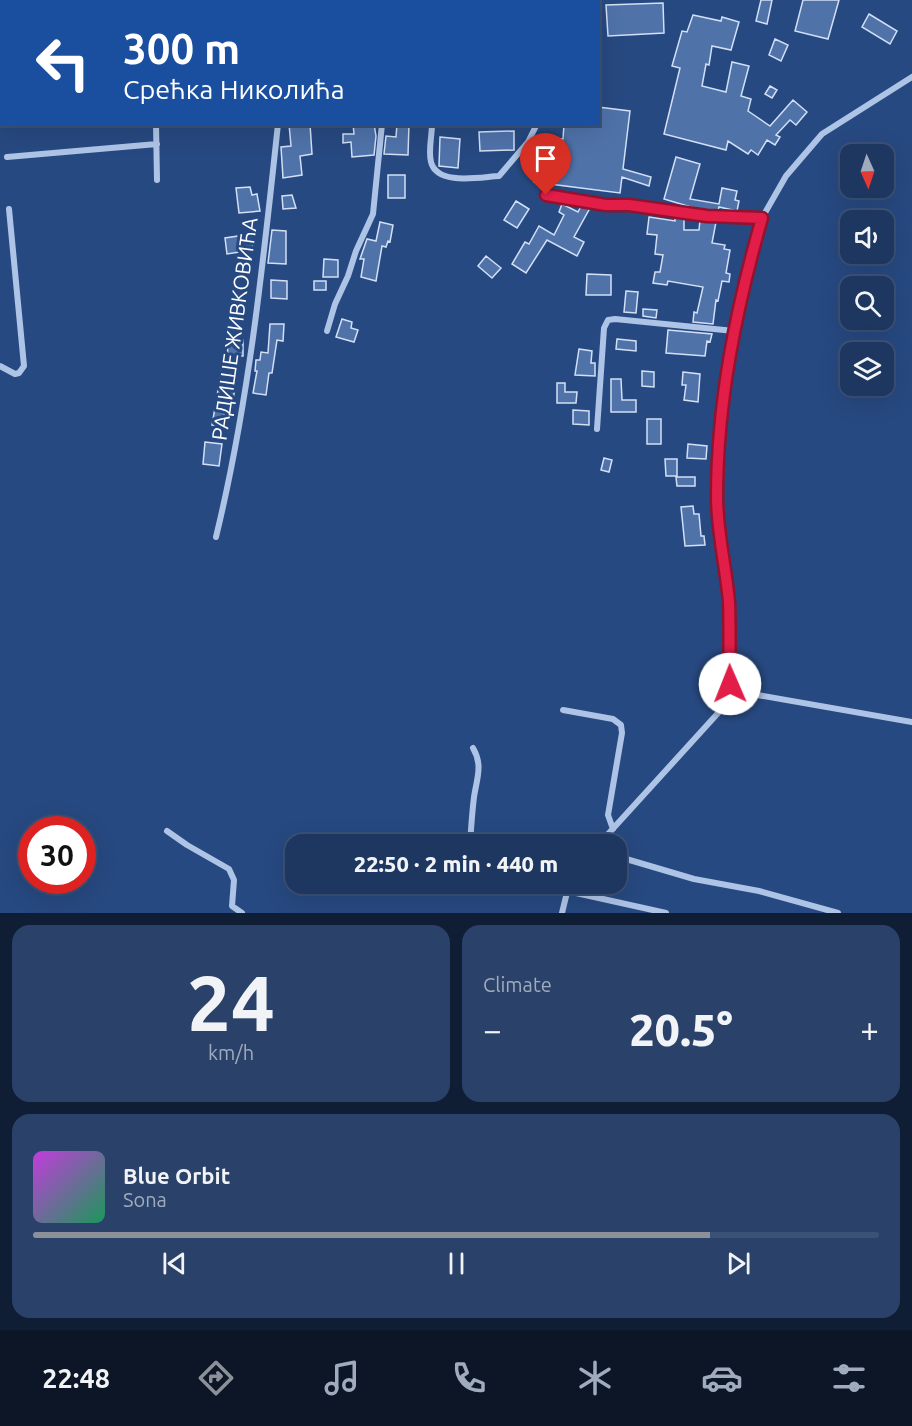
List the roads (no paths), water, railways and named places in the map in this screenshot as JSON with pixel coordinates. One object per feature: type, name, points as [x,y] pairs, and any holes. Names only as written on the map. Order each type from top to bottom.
[{"type":"street","points":[[608,834],[718,712],[727,699],[729,690],[729,601],[717,500],[719,438],[740,296],[762,218],[786,176],[822,134],[912,77]]},
{"type":"street","points":[[156,126],[157,180]]},
{"type":"street","name":"РАДИШЕ ЖИВКОВИЋА","points":[[216,537],[230,481],[254,342],[278,126]]},
{"type":"street","points":[[327,331],[335,304],[373,214],[382,126]]},
{"type":"street","points":[[432,126],[430,161],[435,172],[462,178],[499,176],[528,142],[536,126]]},
{"type":"street","points":[[7,158],[157,144]]},
{"type":"street","points":[[546,195],[606,205],[629,205],[707,216],[762,218]]},
{"type":"street","points":[[0,366],[15,374],[20,373],[24,366],[9,209]]},
{"type":"street","points":[[597,429],[604,328],[608,320],[734,331]]},
{"type":"street","points":[[729,690],[912,722]]},
{"type":"street","points":[[563,710],[613,719],[621,725],[622,733],[608,815],[613,829]]},
{"type":"street","points":[[471,834],[474,797],[480,771],[479,758],[473,748]]},
{"type":"street","points":[[167,831],[229,868],[234,880],[232,906],[242,913]]},
{"type":"street","points":[[627,859],[694,879],[759,891],[838,913]]},
{"type":"street","points":[[562,913],[566,894]]},
{"type":"street","points":[[580,894],[666,913]]}]
